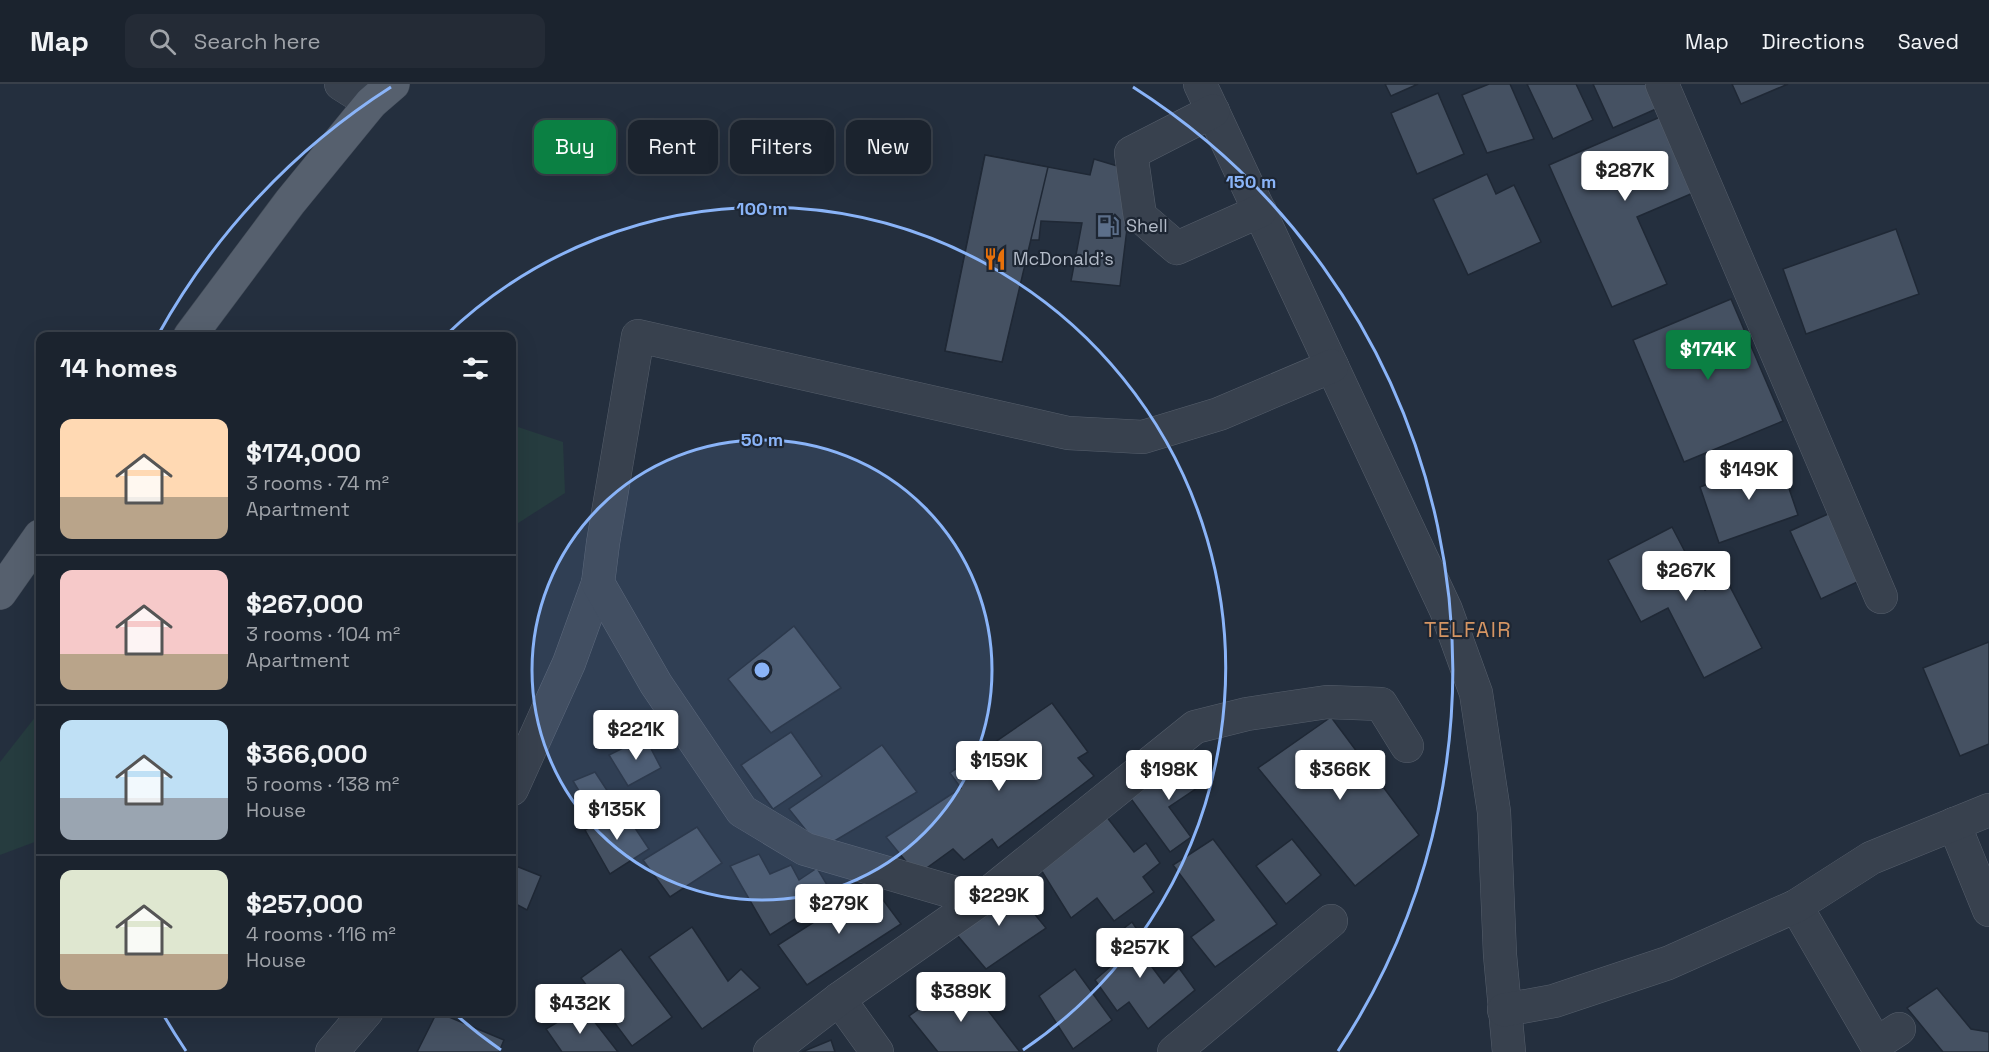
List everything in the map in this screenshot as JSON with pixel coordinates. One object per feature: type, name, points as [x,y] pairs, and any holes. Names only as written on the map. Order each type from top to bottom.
[{"type":"main road","points":[[193,332],[290,202],[382,94]]},
{"type":"main road","points":[[0,593],[36,542]]},
{"type":"street","points":[[341,84],[382,94]]},
{"type":"street","points":[[1662,84],[1881,597]]},
{"type":"street","points":[[1260,212],[1177,248],[1140,216],[1131,153],[1207,98],[1446,610],[1476,693],[1494,812],[1504,1010],[1509,1052]]},
{"type":"street","points":[[516,780],[569,663],[598,583],[638,336],[1068,433],[1143,437],[1219,414],[1332,366]]},
{"type":"street","points":[[598,583],[656,684],[742,811],[805,849],[980,900]]},
{"type":"street","points":[[770,1052],[839,999],[980,900],[1195,727],[1247,714],[1327,702],[1381,704],[1407,746]]},
{"type":"street","points":[[1504,1010],[1554,1000],[1668,963],[1796,906],[1871,858],[1989,810]]},
{"type":"street","points":[[1954,824],[1989,910]]},
{"type":"street","points":[[1796,906],[1879,1042]]},
{"type":"street","points":[[1174,1052],[1331,921]]},
{"type":"street","points":[[839,999],[877,1052]]},
{"type":"street","points":[[332,1052],[363,1016]]},
{"type":"street","points":[[351,1052],[377,1016]]},
{"type":"green space","points":[[516,426],[563,442],[565,493],[516,524]]},
{"type":"green space","points":[[36,716],[36,842],[0,855],[0,762]]},
{"type":"building","points":[[1385,84],[1418,84],[1391,96]]},
{"type":"building","points":[[1489,84],[1510,84],[1534,139],[1487,153],[1462,95]]},
{"type":"building","points":[[1527,84],[1576,84],[1593,120],[1553,139]]},
{"type":"building","points":[[1593,84],[1656,84],[1665,105],[1613,128]]},
{"type":"building","points":[[1732,84],[1788,84],[1741,104]]},
{"type":"building","points":[[1438,93],[1464,154],[1417,174],[1391,113]]},
{"type":"building","points":[[1667,114],[1700,190],[1637,217],[1667,284],[1612,307],[1549,165]]},
{"type":"building","name":"McDonald's","points":[[985,155],[1090,175],[1094,159],[1134,171],[1120,286],[1071,281],[1082,223],[1041,221],[1039,240],[1030,240],[1002,362],[945,351]]},
{"type":"building","name":"McDonald's","points":[[985,155],[1048,167],[1002,362],[945,351]]},
{"type":"building","points":[[1487,174],[1496,194],[1514,185],[1541,242],[1468,275],[1433,199]]},
{"type":"building","points":[[1896,229],[1919,294],[1806,334],[1783,269]]},
{"type":"building","points":[[1731,299],[1783,421],[1684,462],[1633,340]]},
{"type":"building","points":[[1779,459],[1798,515],[1719,543],[1700,487]]},
{"type":"building","points":[[1837,510],[1868,577],[1821,599],[1790,531]]},
{"type":"building","points":[[1672,527],[1705,590],[1726,579],[1762,648],[1704,678],[1668,608],[1641,622],[1608,560]]},
{"type":"building","points":[[794,626],[841,688],[771,733],[728,679]]},
{"type":"building","points":[[1989,642],[1989,744],[1960,756],[1923,668]]},
{"type":"building","points":[[1052,703],[1088,752],[1078,758],[1094,776],[998,848],[992,839],[964,860],[953,849],[917,875],[886,837],[961,788],[950,773]]},
{"type":"building","points":[[1331,717],[1419,835],[1355,886],[1258,768]]},
{"type":"building","points":[[791,732],[822,776],[773,809],[741,765]]},
{"type":"building","points":[[645,737],[661,768],[628,786],[609,755]]},
{"type":"building","points":[[882,745],[917,792],[821,849],[789,809]]},
{"type":"building","points":[[1194,755],[1209,780],[1169,807],[1191,837],[1170,852],[1129,796]]},
{"type":"building","points":[[595,772],[614,801],[593,814],[573,781]]},
{"type":"building","points":[[623,810],[649,849],[610,874],[585,830]]},
{"type":"building","points":[[1106,816],[1134,852],[1146,843],[1160,863],[1143,877],[1154,892],[1114,921],[1097,898],[1071,918],[1038,865]]},
{"type":"building","points":[[697,827],[722,863],[670,897],[643,860]]},
{"type":"building","points":[[1213,839],[1277,924],[1215,967],[1191,937],[1214,920],[1173,865]]},
{"type":"building","points":[[1292,839],[1321,875],[1286,904],[1256,866]]},
{"type":"building","points":[[759,854],[770,874],[791,865],[799,880],[817,868],[833,895],[770,935],[730,866]]},
{"type":"building","points":[[516,866],[541,876],[527,910],[516,904]]},
{"type":"building","points":[[872,885],[901,924],[807,985],[778,945]]},
{"type":"building","points":[[1011,885],[1046,928],[986,969],[952,929]]},
{"type":"building","points":[[1132,922],[1153,953],[1146,959],[1164,983],[1179,968],[1195,990],[1148,1029],[1129,1002],[1117,1011],[1095,980],[1118,960],[1105,943]]},
{"type":"building","points":[[692,927],[728,981],[741,969],[760,988],[702,1029],[649,957]]},
{"type":"building","points":[[621,949],[672,1017],[632,1046],[581,978]]},
{"type":"building","points":[[1075,969],[1112,1020],[1073,1049],[1039,996]]},
{"type":"building","points":[[963,978],[1020,1052],[938,1052],[909,1016]]},
{"type":"building","points":[[1937,988],[1971,1029],[1989,1032],[1989,1052],[1943,1052],[1907,1008]]},
{"type":"building","points":[[583,1007],[618,1052],[562,1052],[546,1029]]},
{"type":"building","points":[[435,1016],[447,1016],[504,1040],[499,1052],[417,1052]]},
{"type":"building","points":[[831,1040],[835,1052],[802,1052]]},
{"type":"place","name":"Shell","points":[[1108,226]]},
{"type":"place","name":"McDonald's","points":[[995,259]]},
{"type":"district","name":"TELFAIR","points":[[1468,630]]}]
